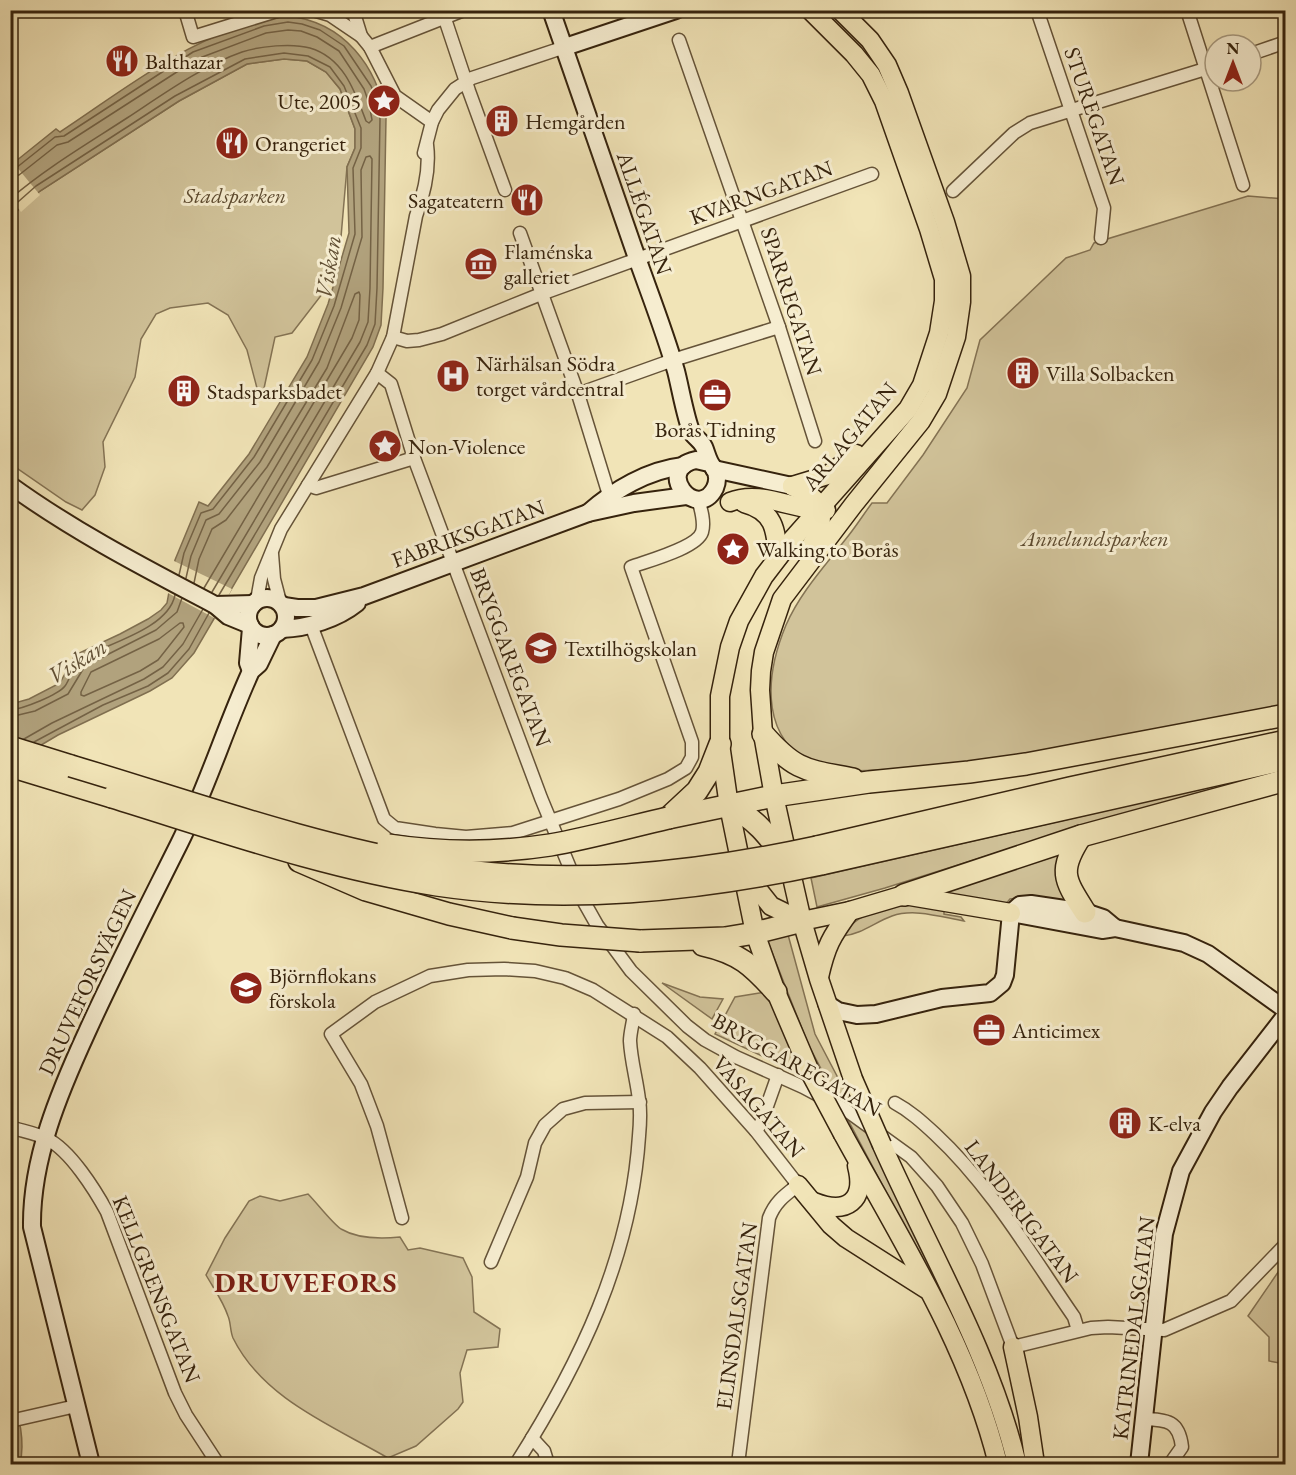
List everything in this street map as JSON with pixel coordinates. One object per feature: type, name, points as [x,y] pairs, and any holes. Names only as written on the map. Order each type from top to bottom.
[{"type":"highway","points":[[245,829],[397,846],[487,851],[551,844],[774,796],[868,782],[1026,764],[1286,715]]},
{"type":"highway","points":[[764,734],[779,752],[797,766],[868,782]]},
{"type":"highway","points":[[819,856],[1070,788],[1286,741]]},
{"type":"highway","points":[[668,818],[697,791],[709,772],[720,744]]},
{"type":"highway","points":[[10,747],[25,764],[112,797],[245,829],[435,866],[491,873],[601,877],[819,856],[1286,759]]},
{"type":"highway","points":[[25,764],[71,766],[245,829],[366,890],[449,914],[512,928],[561,935],[640,941],[682,940],[725,938],[802,921]]},
{"type":"highway","points":[[904,895],[1081,836],[1286,780]]},
{"type":"highway","points":[[729,806],[743,812],[763,829],[789,864]]},
{"type":"highway","points":[[1081,836],[1067,858],[1066,876],[1085,912]]},
{"type":"highway","points":[[682,940],[723,949],[738,956],[758,971],[776,992]]},
{"type":"main road","name":"ARLAGATAN","points":[[810,10],[854,54],[871,75],[888,112],[929,229],[944,279],[944,301],[939,333],[930,364],[922,385],[908,409],[778,557],[752,596],[730,647],[720,696],[720,744],[729,806],[755,933],[776,992],[811,1074],[961,1357],[980,1404],[998,1464]]},
{"type":"main road","name":"ARLAGATAN","points":[[840,10],[865,34],[887,65],[899,93],[952,244],[961,276],[961,302],[956,337],[937,394],[921,421],[782,599],[764,652],[761,671],[760,690],[764,734],[774,796],[802,921],[827,1004],[853,1079],[909,1206],[980,1353],[1000,1406],[1017,1464]]},
{"type":"main road","points":[[852,10],[860,19],[865,34]]},
{"type":"main road","points":[[792,486],[834,472],[873,439],[893,426]]},
{"type":"main road","points":[[782,599],[787,583],[818,536],[821,522],[814,499],[792,486]]},
{"type":"main road","points":[[730,502],[741,497],[755,497],[819,510],[835,510],[854,504]]},
{"type":"main road","points":[[730,502],[754,505],[766,514],[774,525],[778,557]]},
{"type":"main road","points":[[742,868],[771,906],[802,921],[850,911],[904,895],[1011,913]]},
{"type":"main road","points":[[819,979],[826,949],[850,911]]},
{"type":"main road","points":[[814,1202],[838,1208],[846,1206],[857,1197],[860,1181],[854,1154]]},
{"type":"main road","points":[[798,1185],[831,1225],[846,1238],[927,1290]]},
{"type":"main road","points":[[1013,1347],[1028,1417],[1035,1464]]},
{"type":"street","points":[[185,10],[193,38],[275,11]]},
{"type":"street","points":[[314,10],[330,15],[361,36],[370,47],[395,96],[432,122]]},
{"type":"street","points":[[352,10],[361,36]]},
{"type":"street","points":[[370,47],[437,22],[443,14],[464,10]]},
{"type":"street","name":"ALLÉGATAN","points":[[551,10],[673,360],[692,432],[685,465]]},
{"type":"street","points":[[251,626],[248,612],[255,602],[257,589],[271,549],[377,373],[393,337],[416,216],[421,202],[427,167],[427,145],[432,122],[447,97],[472,78],[676,10]]},
{"type":"street","name":"STUREGATAN","points":[[1037,10],[1104,208],[1101,238]]},
{"type":"street","points":[[1187,10],[1203,49]]},
{"type":"street","points":[[443,14],[505,190]]},
{"type":"street","name":"SPARREGATAN","points":[[680,40],[779,327],[815,441]]},
{"type":"street","points":[[1263,50],[1286,42]]},
{"type":"street","points":[[953,191],[1014,133],[1030,123],[1203,70]]},
{"type":"street","points":[[1218,93],[1243,184]]},
{"type":"street","name":"KVARNGATAN","points":[[393,337],[407,341],[442,334],[541,294],[872,174]]},
{"type":"street","points":[[520,233],[578,394],[609,495]]},
{"type":"street","points":[[578,394],[673,360],[779,327]]},
{"type":"street","name":"BRYGGAREGATAN","points":[[377,373],[391,384],[414,458],[452,563],[551,822],[584,902],[597,925],[631,971],[687,1026],[705,1040],[846,1110],[911,1157],[937,1186],[962,1223],[977,1254],[1013,1347]]},
{"type":"street","name":"ALLÉGATAN","points":[[692,432],[702,442],[712,466]]},
{"type":"street","points":[[308,485],[316,488],[414,458]]},
{"type":"street","points":[[314,632],[384,819],[395,828],[466,837],[513,833],[551,822],[619,799],[668,779],[686,768],[692,757],[692,742],[631,567],[690,544],[700,537],[703,524],[696,498],[678,482],[678,476],[685,465],[696,460],[792,486]]},
{"type":"street","name":"FABRIKSGATAN","points":[[588,513],[609,495],[658,472],[685,465]]},
{"type":"street","points":[[696,498],[713,491],[716,486],[717,480],[712,466]]},
{"type":"street","points":[[10,485],[69,525],[215,605],[228,616],[251,626],[262,635],[277,632],[287,618],[274,579],[271,549]]},
{"type":"street","name":"FABRIKSGATAN","points":[[282,604],[297,608],[316,608],[364,596],[588,513],[660,498],[696,498],[712,502],[730,502]]},
{"type":"street","name":"FABRIKSGATAN","points":[[277,632],[314,632],[330,618],[355,605],[364,596]]},
{"type":"street","points":[[215,605],[255,602],[270,597],[282,604]]},
{"type":"street","name":"DRUVEFORSVÄGEN","points":[[251,626],[248,663],[251,671]]},
{"type":"street","name":"DRUVEFORSVÄGEN","points":[[91,1464],[32,1227],[32,1194],[35,1177],[56,1103],[82,1043],[119,960],[188,823],[251,671],[259,664],[277,632]]},
{"type":"street","points":[[513,833],[531,837],[566,859]]},
{"type":"street","points":[[827,1004],[838,1011],[857,1015],[876,1014],[942,998],[990,993],[1002,983],[1007,968],[1011,913],[1020,905],[1031,903],[1085,912],[1103,918],[1115,928]]},
{"type":"street","points":[[1011,913],[1102,930],[1115,928],[1184,943],[1208,954],[1286,1010]]},
{"type":"street","name":"VASAGATAN","points":[[402,1218],[377,1126],[361,1084],[332,1034],[375,1002],[397,990],[430,976],[468,970],[535,971],[565,978],[593,990],[634,1014],[667,1037],[700,1068],[756,1131],[798,1185]]},
{"type":"street","points":[[516,1464],[582,1348],[608,1289],[617,1260],[635,1187],[639,1134],[640,1102],[630,1041],[634,1014]]},
{"type":"street","name":"KATRINEDALSGATAN","points":[[1138,1464],[1164,1234],[1181,1171],[1213,1112],[1286,1015]]},
{"type":"street","points":[[756,1131],[778,1076]]},
{"type":"street","points":[[491,1262],[527,1177],[536,1143],[545,1125],[563,1109],[585,1103],[640,1102]]},
{"type":"street","name":"LANDERIGATAN","points":[[895,1103],[908,1110],[952,1150],[995,1203],[1074,1317],[1078,1330]]},
{"type":"street","points":[[10,1127],[47,1138]]},
{"type":"street","name":"KELLGRENSGATAN","points":[[47,1138],[57,1145],[78,1168],[93,1186],[102,1203],[175,1393],[186,1415],[218,1464]]},
{"type":"street","name":"ELINSDALSGATAN","points":[[738,1464],[769,1218],[773,1207],[782,1196],[798,1185]]},
{"type":"street","points":[[1013,1347],[1078,1330],[1108,1327],[1164,1330],[1231,1301],[1286,1244]]},
{"type":"street","points":[[10,1420],[76,1406]]},
{"type":"street","points":[[1143,1419],[1166,1420],[1175,1425],[1181,1435],[1182,1447],[1170,1464]]},
{"type":"street","points":[[532,1438],[544,1451],[548,1464]]},
{"type":"green space","name":"Stadsparken","points":[[284,59],[307,61],[326,72],[340,89],[355,129],[355,148],[347,167],[341,237],[323,293],[292,333],[275,337],[263,393],[258,392],[247,350],[228,315],[208,303],[170,308],[156,314],[141,339],[135,377],[103,442],[105,467],[95,495],[82,510],[66,502],[11,464],[11,216],[40,191],[179,101],[247,64]]},
{"type":"green space","name":"Annelundsparken","points":[[1248,196],[1285,199],[1285,709],[1088,745],[935,767],[836,770],[823,768],[802,757],[787,743],[777,727],[772,708],[771,687],[774,666],[786,625],[805,591],[872,503],[887,503],[923,455],[967,388],[980,340],[1066,258],[1090,250],[1094,243]]},
{"type":"green space","points":[[1280,771],[1081,826],[817,907],[811,878]]},
{"type":"green space","points":[[1061,854],[1072,906],[1019,898],[1010,899],[1004,906],[942,897],[944,892]]},
{"type":"green space","points":[[911,904],[944,910],[944,914],[961,917],[964,921],[928,914],[900,914],[886,918],[856,933],[843,936],[848,928],[863,916],[892,906]]},
{"type":"green space","points":[[787,931],[815,1034],[869,1137],[963,1331],[1012,1464],[1005,1464],[914,1245],[808,1044],[766,937]]},
{"type":"green space","points":[[662,983],[700,997],[723,999],[712,1019]]},
{"type":"green space","points":[[766,992],[805,1076],[715,1034],[735,997]]},
{"type":"green space","points":[[308,1194],[341,1229],[355,1235],[370,1238],[400,1237],[408,1250],[420,1248],[463,1258],[472,1277],[474,1312],[500,1329],[498,1347],[467,1350],[460,1373],[463,1402],[458,1409],[416,1446],[388,1458],[301,1409],[262,1378],[246,1359],[233,1338],[226,1311],[206,1275],[225,1238],[249,1201],[260,1196],[280,1201]]},
{"type":"green space","points":[[1285,1262],[1286,1364],[1269,1361],[1269,1337],[1248,1316]]},
{"type":"water","name":"Viskan","points":[[288,16],[326,27],[341,37],[366,64],[382,99],[386,118],[383,288],[381,325],[373,347],[194,653],[172,678],[58,735],[11,763],[11,704],[29,699],[60,683],[75,655],[148,619],[167,603],[175,560],[199,502],[208,506],[249,454],[307,357],[328,304],[349,233],[347,167],[355,148],[355,129],[340,89],[326,72],[307,61],[284,59],[247,64],[179,101],[40,191],[11,216],[11,165],[56,129],[60,132],[168,60],[226,32],[256,22]]},
{"type":"water","points":[[10,1394],[21,1429],[20,1464],[11,1464]]},
{"type":"pier","points":[[11,160],[40,195],[21,212],[11,199]]},
{"type":"pier","points":[[172,560],[232,589],[216,619],[166,592]]},
{"type":"place","name":"Balthazar","points":[[122,61]]},
{"type":"place","name":"Ute, 2005","points":[[384,101]]},
{"type":"place","name":"Hemgården","points":[[502,121]]},
{"type":"place","name":"Orangeriet","points":[[232,143]]},
{"type":"place","name":"Sagateatern","points":[[527,200]]},
{"type":"place","name":"Flaménska galleriet","points":[[481,264]]},
{"type":"place","name":"Villa Solbacken","points":[[1023,373]]},
{"type":"place","name":"Närhälsan Södra torget vårdcentral","points":[[453,376]]},
{"type":"place","name":"Stadsparksbadet","points":[[184,391]]},
{"type":"place","name":"Borås Tidning","points":[[715,395]]},
{"type":"place","name":"Non-Violence","points":[[385,446]]},
{"type":"place","name":"Walking to Borås","points":[[733,549]]},
{"type":"place","name":"Textilhögskolan","points":[[541,648]]},
{"type":"place","name":"Björnflokans förskola","points":[[246,988]]},
{"type":"place","name":"Anticimex","points":[[989,1030]]},
{"type":"place","name":"K-elva","points":[[1125,1123]]},
{"type":"district","name":"DRUVEFORS","points":[[306,1282]]}]
